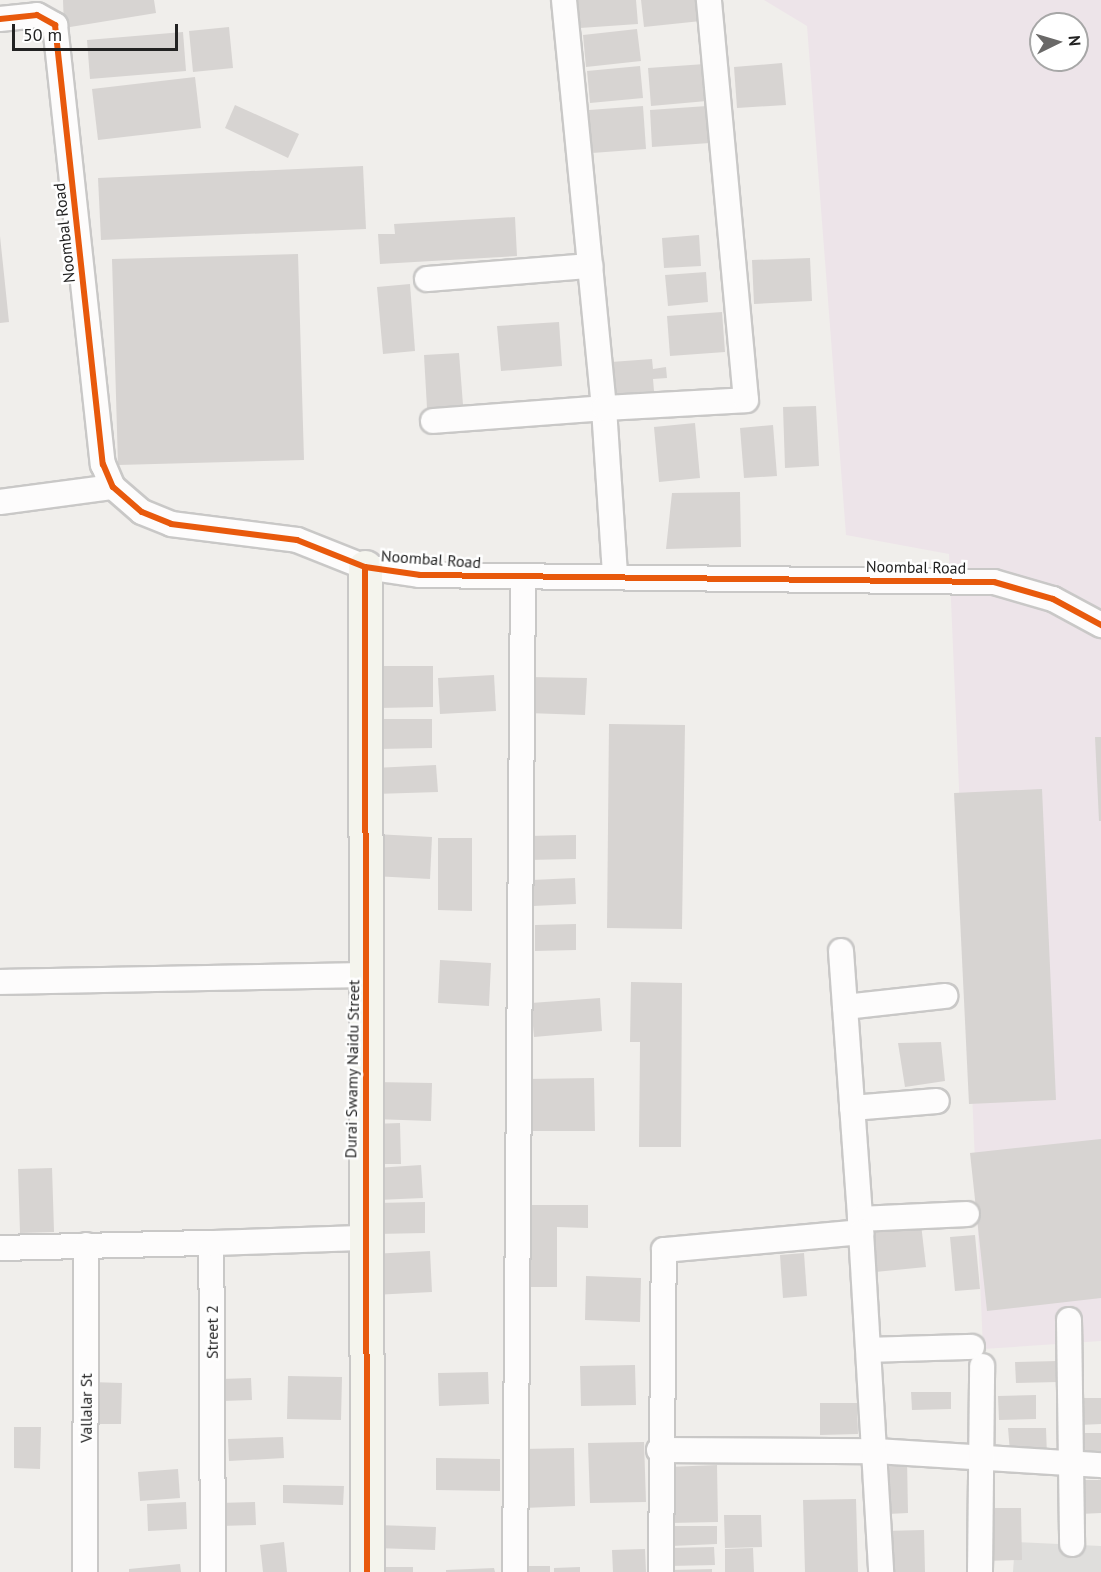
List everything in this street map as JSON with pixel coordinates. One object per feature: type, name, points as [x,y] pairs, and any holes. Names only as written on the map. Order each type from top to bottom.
[{"type":"street","points":[[564,0],[604,408],[615,574]]},
{"type":"street","points":[[433,421],[746,400],[709,0]]},
{"type":"street","name":"Noombal Road","points":[[0,19],[37,15],[55,25],[103,464],[113,487],[142,513],[171,524],[297,540],[365,567],[420,575],[523,578],[615,574],[994,582],[1053,599],[1101,625]]},
{"type":"street","points":[[427,279],[590,266]]},
{"type":"street","points":[[0,502],[113,487]]},
{"type":"street","name":"Durai Swamy Naidu Street","points":[[365,567],[366,975],[363,1238],[367,1572]]},
{"type":"street","points":[[514,1572],[523,578]]},
{"type":"street","points":[[841,951],[876,1451],[881,1572]]},
{"type":"street","points":[[0,982],[366,975]]},
{"type":"street","points":[[844,1006],[945,996]]},
{"type":"street","points":[[852,1108],[937,1101]]},
{"type":"street","points":[[662,1572],[658,1450],[664,1250],[967,1214]]},
{"type":"street","points":[[0,1248],[363,1238]]},
{"type":"street","name":"Street 2","points":[[212,1243],[213,1572]]},
{"type":"street","name":"Vallalar St","points":[[85,1572],[86,1245]]},
{"type":"street","points":[[1069,1320],[1072,1544]]},
{"type":"street","points":[[869,1350],[977,1356],[981,1458],[980,1572]]},
{"type":"street","points":[[658,1450],[876,1451],[1101,1465]]},
{"type":"shaded area","points":[[764,0],[1101,0],[1101,1341],[983,1349],[949,554],[846,535],[807,26]]},
{"type":"shaded area","points":[[1015,1542],[1101,1546],[1101,1572],[1013,1572]]},
{"type":"building","points":[[63,0],[154,0],[156,13],[64,28]]},
{"type":"building","points":[[578,0],[636,0],[638,24],[580,28]]},
{"type":"building","points":[[641,0],[699,0],[701,21],[644,27]]},
{"type":"building","points":[[229,27],[233,68],[193,72],[189,31]]},
{"type":"building","points":[[637,29],[641,61],[586,67],[583,35]]},
{"type":"building","points":[[183,32],[186,71],[90,79],[87,40]]},
{"type":"building","points":[[782,63],[786,105],[737,108],[734,67]]},
{"type":"building","points":[[705,64],[707,101],[651,106],[648,68]]},
{"type":"building","points":[[640,66],[643,98],[590,103],[587,71]]},
{"type":"building","points":[[195,77],[201,128],[98,140],[92,89]]},
{"type":"building","points":[[235,105],[299,134],[288,158],[225,128]]},
{"type":"building","points":[[643,106],[646,149],[592,153],[589,110]]},
{"type":"building","points":[[707,106],[710,143],[652,147],[650,110]]},
{"type":"building","points":[[363,166],[366,229],[101,240],[98,178]]},
{"type":"building","points":[[515,217],[517,256],[380,264],[378,234],[395,234],[394,224]]},
{"type":"building","points":[[699,235],[701,266],[664,268],[662,238]]},
{"type":"building","points":[[0,236],[9,322],[0,323]]},
{"type":"building","points":[[298,254],[304,460],[118,465],[112,259]]},
{"type":"building","points":[[810,258],[812,301],[754,304],[752,260]]},
{"type":"building","points":[[706,272],[708,302],[668,306],[665,275]]},
{"type":"building","points":[[410,284],[415,351],[383,354],[377,287]]},
{"type":"building","points":[[722,312],[725,352],[670,356],[667,316]]},
{"type":"building","points":[[559,322],[562,366],[501,371],[497,326]]},
{"type":"building","points":[[459,353],[463,405],[427,408],[424,355]]},
{"type":"building","points":[[652,359],[653,369],[666,367],[667,378],[653,379],[654,391],[613,394],[611,362]]},
{"type":"building","points":[[816,406],[819,466],[785,468],[783,407]]},
{"type":"building","points":[[695,423],[700,478],[659,482],[654,427]]},
{"type":"building","points":[[773,425],[777,476],[744,478],[740,428]]},
{"type":"building","points":[[740,492],[741,547],[666,549],[672,493]]},
{"type":"building","points":[[377,666],[433,666],[433,707],[378,708]]},
{"type":"building","points":[[494,675],[496,711],[440,714],[438,678]]},
{"type":"building","points":[[528,677],[587,678],[585,715],[527,713]]},
{"type":"building","points":[[377,719],[432,719],[432,748],[378,749]]},
{"type":"building","points":[[609,724],[685,725],[682,929],[607,928]]},
{"type":"building","points":[[1095,737],[1101,737],[1101,821],[1099,821]]},
{"type":"building","points":[[436,765],[438,792],[375,794],[374,768]]},
{"type":"building","points":[[1042,789],[1056,1100],[969,1104],[954,793]]},
{"type":"building","points":[[375,834],[432,837],[430,879],[373,876]]},
{"type":"building","points":[[576,835],[576,859],[527,860],[527,836]]},
{"type":"building","points":[[438,838],[472,838],[472,911],[438,910]]},
{"type":"building","points":[[575,878],[576,904],[533,906],[532,880]]},
{"type":"building","points":[[576,924],[576,950],[535,951],[535,925]]},
{"type":"building","points":[[440,960],[491,963],[489,1006],[438,1003]]},
{"type":"building","points":[[631,982],[682,983],[681,1147],[639,1147],[640,1042],[630,1042]]},
{"type":"building","points":[[600,998],[602,1031],[534,1037],[531,1003]]},
{"type":"building","points":[[941,1042],[945,1081],[905,1087],[898,1043]]},
{"type":"building","points":[[594,1078],[595,1131],[525,1131],[525,1079]]},
{"type":"building","points":[[374,1082],[432,1083],[431,1121],[374,1119]]},
{"type":"building","points":[[400,1123],[401,1164],[373,1164],[372,1124]]},
{"type":"building","points":[[1101,1139],[1101,1298],[987,1311],[970,1153]]},
{"type":"building","points":[[421,1165],[423,1198],[378,1200],[376,1168]]},
{"type":"building","points":[[52,1168],[54,1232],[20,1233],[18,1169]]},
{"type":"building","points":[[425,1202],[425,1233],[377,1234],[376,1203]]},
{"type":"building","points":[[521,1205],[588,1205],[588,1228],[557,1227],[557,1287],[521,1287]]},
{"type":"building","points":[[921,1224],[926,1267],[875,1272],[871,1229]]},
{"type":"building","points":[[975,1235],[980,1289],[955,1291],[950,1237]]},
{"type":"building","points":[[430,1251],[432,1292],[373,1295],[371,1254]]},
{"type":"building","points":[[804,1253],[807,1296],[783,1298],[780,1255]]},
{"type":"building","points":[[586,1276],[641,1278],[640,1322],[585,1320]]},
{"type":"building","points":[[1058,1361],[1058,1382],[1016,1383],[1015,1362]]},
{"type":"building","points":[[635,1365],[636,1405],[581,1406],[580,1366]]},
{"type":"building","points":[[488,1372],[489,1404],[439,1406],[438,1373]]},
{"type":"building","points":[[288,1376],[342,1377],[341,1420],[287,1419]]},
{"type":"building","points":[[251,1378],[252,1400],[222,1401],[221,1379]]},
{"type":"building","points":[[91,1382],[122,1383],[121,1424],[90,1424]]},
{"type":"building","points":[[911,1392],[951,1392],[951,1409],[912,1410]]},
{"type":"building","points":[[1036,1395],[1036,1419],[999,1420],[998,1396]]},
{"type":"building","points":[[1078,1398],[1101,1398],[1101,1424],[1079,1425]]},
{"type":"building","points":[[820,1403],[857,1403],[858,1434],[820,1435]]},
{"type":"building","points":[[14,1427],[41,1427],[40,1469],[14,1468]]},
{"type":"building","points":[[1008,1428],[1046,1428],[1047,1456],[1010,1452]]},
{"type":"building","points":[[1079,1433],[1101,1433],[1101,1458],[1080,1459]]},
{"type":"building","points":[[283,1437],[284,1458],[229,1461],[228,1439]]},
{"type":"building","points":[[644,1442],[646,1502],[590,1503],[588,1443]]},
{"type":"building","points":[[574,1448],[575,1506],[523,1508],[522,1449]]},
{"type":"building","points":[[436,1458],[500,1459],[500,1491],[436,1490]]},
{"type":"building","points":[[887,1458],[907,1458],[908,1513],[888,1514]]},
{"type":"building","points":[[717,1465],[718,1522],[669,1523],[668,1467]]},
{"type":"building","points":[[178,1469],[180,1498],[140,1501],[138,1472]]},
{"type":"building","points":[[1079,1480],[1101,1480],[1101,1513],[1080,1514]]},
{"type":"building","points":[[283,1485],[344,1486],[343,1505],[283,1503]]},
{"type":"building","points":[[856,1499],[858,1572],[805,1572],[803,1500]]},
{"type":"building","points":[[186,1502],[187,1529],[148,1531],[147,1504]]},
{"type":"building","points":[[255,1502],[256,1525],[219,1526],[218,1503]]},
{"type":"building","points":[[983,1508],[1021,1508],[1022,1560],[984,1561]]},
{"type":"building","points":[[724,1515],[761,1515],[762,1547],[725,1548]]},
{"type":"building","points":[[377,1525],[436,1527],[435,1550],[376,1548]]},
{"type":"building","points":[[670,1526],[717,1526],[717,1544],[671,1546]]},
{"type":"building","points":[[924,1530],[925,1572],[884,1572],[883,1531]]},
{"type":"building","points":[[284,1542],[287,1572],[263,1572],[260,1545]]},
{"type":"building","points":[[714,1547],[715,1565],[669,1566],[669,1548]]},
{"type":"building","points":[[753,1548],[754,1572],[725,1572],[725,1549]]},
{"type":"building","points":[[645,1549],[646,1572],[613,1572],[612,1550]]},
{"type":"building","points":[[180,1564],[181,1572],[129,1572],[129,1569]]},
{"type":"building","points":[[523,1566],[550,1566],[550,1572],[523,1572]]},
{"type":"building","points":[[378,1567],[413,1567],[413,1572],[378,1572]]},
{"type":"building","points":[[580,1567],[580,1572],[554,1572],[554,1568]]},
{"type":"building","points":[[494,1568],[495,1572],[446,1572],[446,1570]]},
{"type":"building","points":[[712,1569],[712,1572],[670,1572],[670,1570]]},
{"type":"cycle path","points":[[0,19],[37,15],[55,25],[103,464],[113,487],[142,512],[171,524],[297,540],[365,567],[420,575],[994,582],[1053,599],[1101,625]]},
{"type":"cycle path","points":[[365,567],[367,1572]]}]
